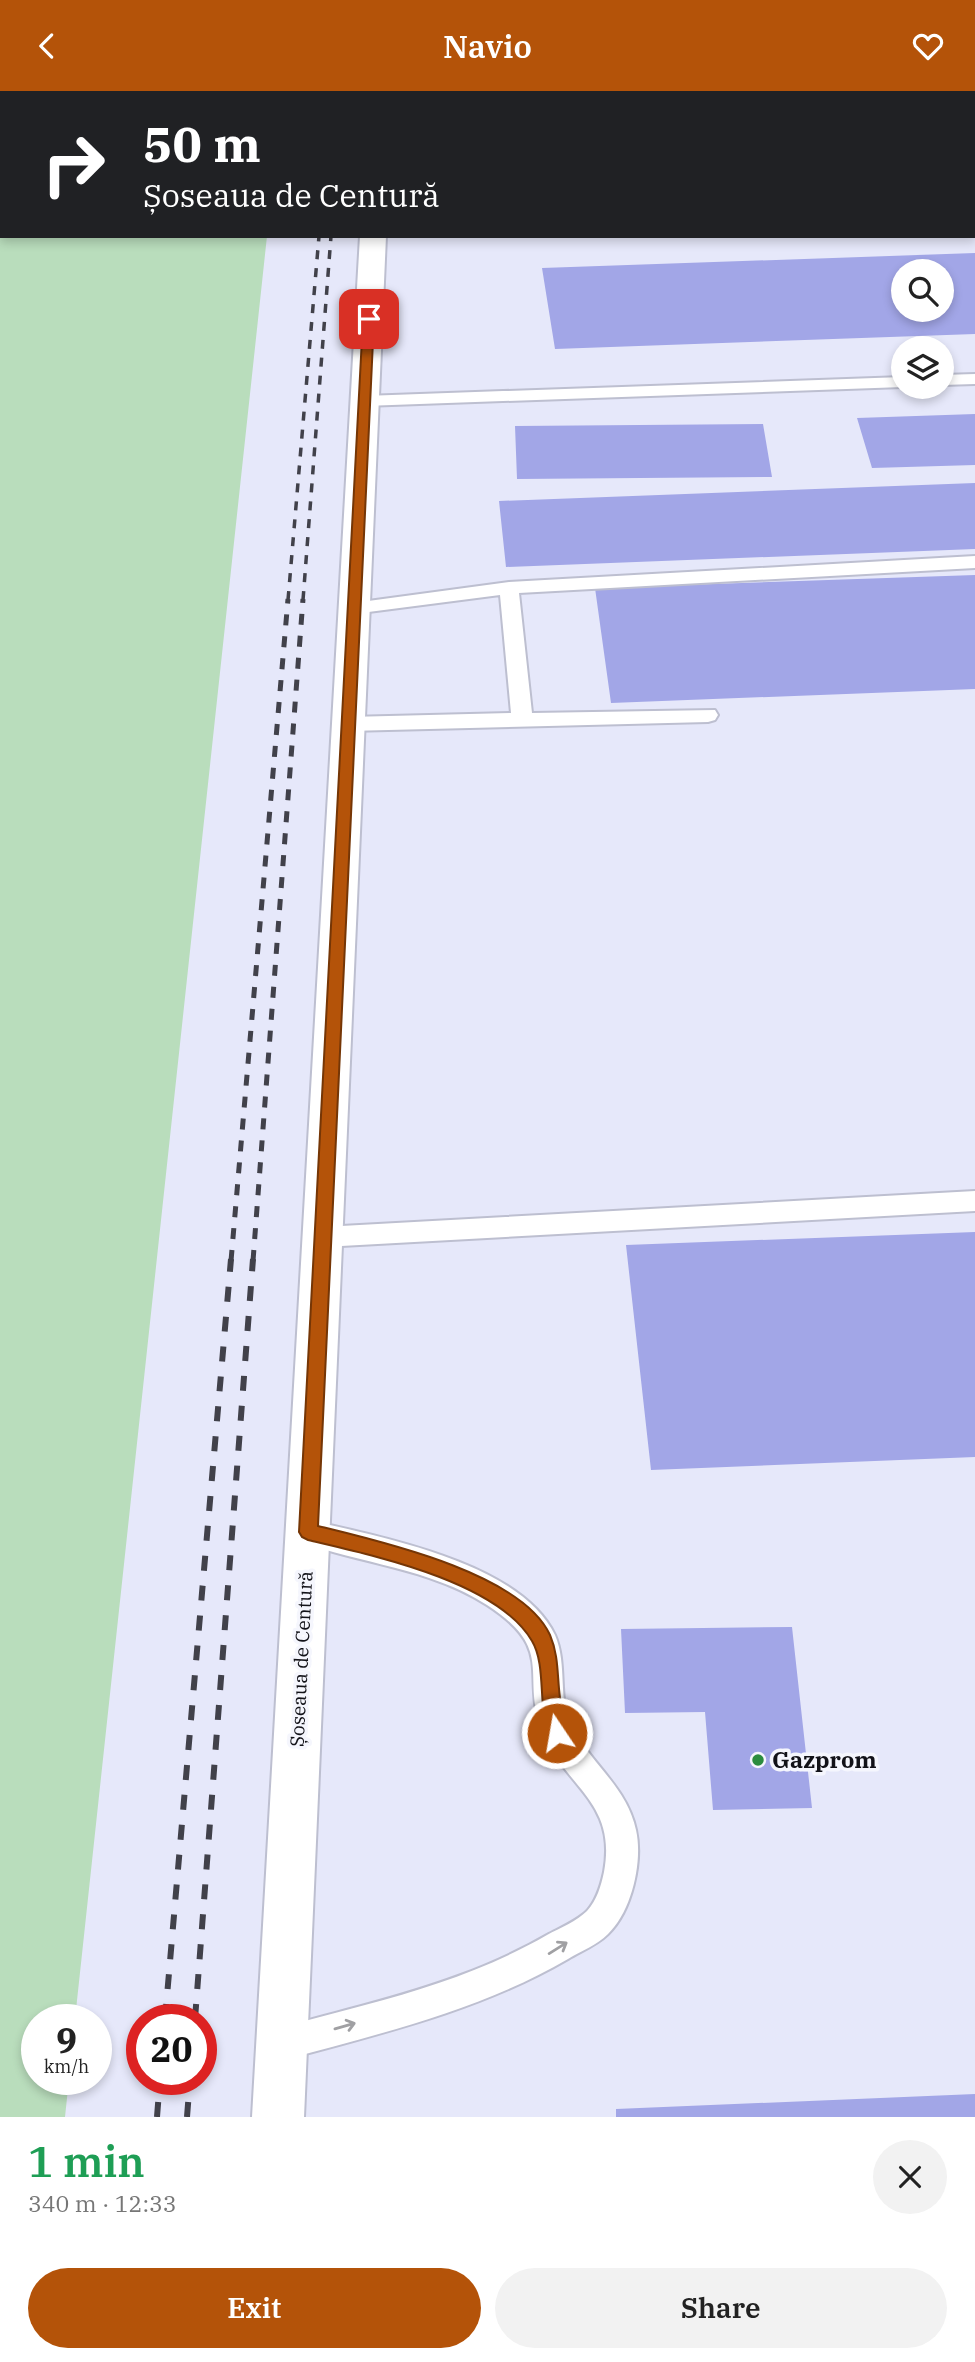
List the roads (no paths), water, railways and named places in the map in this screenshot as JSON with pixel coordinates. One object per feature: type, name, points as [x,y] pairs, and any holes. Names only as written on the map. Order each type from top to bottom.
[{"type":"main road","name":"Șoseaua de Centură","points":[[278,2117],[373,238]]},
{"type":"lane","points":[[954,380],[975,379]]},
{"type":"lane","points":[[364,401],[891,382]]},
{"type":"lane","points":[[353,608],[509,588],[975,562]]},
{"type":"lane","points":[[509,588],[522,720]]},
{"type":"lane","points":[[348,724],[708,715]]},
{"type":"lane","points":[[323,1237],[975,1201]]},
{"type":"lane","points":[[280,2045],[461,1992],[544,1956],[599,1921],[622,1873],[621,1832],[612,1801],[557,1733],[550,1698],[550,1670],[541,1637],[517,1609],[462,1579],[403,1555],[308,1532]]},
{"type":"railway","points":[[288,600],[319,238]]},
{"type":"railway","points":[[303,600],[331,238]]},
{"type":"railway","points":[[231,1261],[288,599]]},
{"type":"railway","points":[[253,1261],[303,599]]},
{"type":"railway","points":[[166,2004],[231,1259]]},
{"type":"railway","points":[[196,2004],[253,1259]]},
{"type":"railway","points":[[157,2117],[159,2095]]},
{"type":"railway","points":[[187,2117],[189,2095]]},
{"type":"place","name":"Gazprom","points":[[758,1760]]}]
